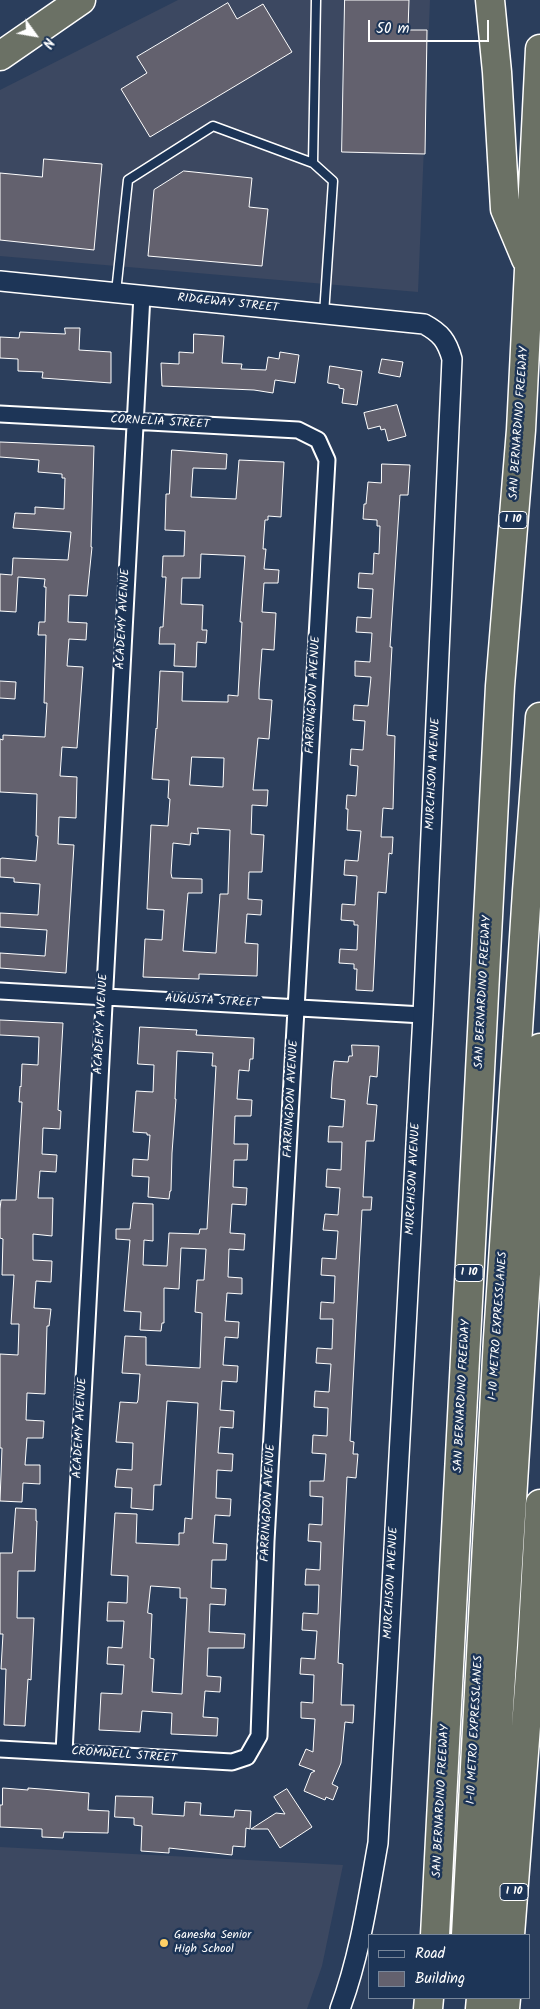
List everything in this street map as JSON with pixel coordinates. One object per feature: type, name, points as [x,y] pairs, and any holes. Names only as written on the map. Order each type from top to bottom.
[{"type":"highway","points":[[0,56],[81,0]]},
{"type":"highway","points":[[490,0],[497,72],[505,209],[529,267]]},
{"type":"highway","name":"SAN BERNARDINO FREEWAY","points":[[434,1934],[499,706],[521,430],[540,49]]},
{"type":"highway","name":"I-10 METRO EXPRESSLANES","points":[[466,1934],[498,1338],[540,717]]},
{"type":"highway","name":"I-10 METRO EXPRESSLANES","points":[[485,1934],[540,1048]]},
{"type":"highway","name":"I 10","points":[[510,1934],[531,1657],[540,1504]]},
{"type":"street","name":"RIDGEWAY STREET","points":[[0,280],[424,324],[438,331],[448,344]]},
{"type":"street","name":"ACADEMY AVENUE","points":[[64,1752],[142,295]]},
{"type":"street","name":"MURCHISON AVENUE","points":[[340,2009],[348,1987],[365,1920],[378,1842],[423,1015],[452,374],[452,359],[448,344]]},
{"type":"street","name":"CORNELIA STREET","points":[[0,414],[298,430],[318,440]]},
{"type":"street","name":"FARRINGDON AVENUE","points":[[247,1757],[259,1736],[266,1541],[326,460],[318,440]]},
{"type":"street","name":"AUGUSTA STREET","points":[[0,991],[423,1015]]},
{"type":"street","name":"CROMWELL STREET","points":[[0,1749],[232,1762],[247,1757]]},
{"type":"lane","points":[[313,162],[316,0]]},
{"type":"lane","points":[[116,292],[128,180],[213,126],[313,162],[333,182],[324,314]]},
{"type":"shaded area","points":[[178,0],[430,0],[418,292],[0,256],[0,90]]},
{"type":"shaded area","name":"Ganesha Senior High School","points":[[0,1847],[343,1865],[322,1966],[307,2009],[0,2009]]},
{"type":"building","points":[[345,0],[409,0],[408,30],[427,30],[425,154],[342,152]]},
{"type":"building","points":[[228,3],[237,19],[263,4],[292,52],[150,137],[121,89],[147,73],[137,57]]},
{"type":"building","points":[[44,159],[102,164],[94,250],[0,240],[0,173],[42,177]]},
{"type":"building","points":[[184,171],[252,178],[249,207],[268,209],[262,266],[148,256],[154,190]]},
{"type":"building","points":[[65,328],[80,328],[79,350],[111,352],[111,383],[42,378],[43,372],[18,371],[18,359],[0,358],[0,337],[19,338],[20,332],[65,334]]},
{"type":"building","points":[[194,334],[224,336],[222,363],[242,364],[241,369],[266,370],[268,357],[279,359],[280,352],[299,355],[295,383],[275,380],[273,393],[254,390],[162,386],[161,363],[179,364],[179,352],[193,353]]},
{"type":"building","points":[[382,359],[403,362],[400,377],[379,373]]},
{"type":"building","points":[[330,366],[362,371],[357,405],[342,403],[344,389],[339,388],[339,385],[328,383]]},
{"type":"building","points":[[397,405],[406,436],[388,441],[385,429],[381,430],[380,426],[368,429],[364,413]]},
{"type":"building","points":[[0,442],[94,446],[92,547],[87,596],[69,595],[68,622],[87,623],[86,640],[69,639],[67,666],[83,667],[77,748],[62,747],[60,776],[77,777],[76,818],[59,817],[58,844],[74,845],[66,973],[0,968],[0,953],[45,956],[47,930],[0,927],[0,913],[38,915],[40,884],[14,882],[14,878],[0,877],[0,859],[2,858],[36,861],[38,836],[36,836],[37,794],[0,792],[0,739],[3,740],[3,735],[45,737],[47,703],[44,703],[46,635],[38,635],[39,622],[45,622],[45,579],[18,577],[16,612],[0,611],[0,574],[12,575],[13,558],[68,560],[71,532],[13,528],[15,513],[35,514],[35,507],[64,509],[65,478],[62,478],[62,474],[38,472],[39,460],[0,457]]},
{"type":"building","points":[[172,450],[227,454],[226,469],[193,468],[191,497],[236,499],[239,460],[284,462],[281,517],[268,516],[268,520],[265,520],[263,549],[266,549],[264,569],[279,570],[278,583],[264,583],[262,612],[276,613],[274,650],[262,649],[259,690],[259,699],[272,700],[269,739],[258,738],[253,790],[268,790],[267,806],[252,805],[251,834],[264,835],[262,872],[249,872],[248,899],[262,900],[261,915],[247,914],[245,943],[258,944],[257,976],[199,974],[199,979],[143,977],[145,939],[162,940],[164,910],[147,909],[151,825],[168,826],[170,799],[168,798],[169,780],[152,779],[160,671],[183,672],[182,701],[228,702],[228,695],[238,696],[242,622],[240,622],[245,556],[201,554],[200,578],[182,578],[181,604],[203,605],[202,630],[207,630],[206,643],[197,642],[196,667],[174,666],[175,644],[159,644],[160,627],[163,627],[166,577],[162,577],[163,556],[184,556],[185,531],[165,530],[166,494],[169,494]],"holes":[[[192,757],[224,758],[223,787],[190,785]],[[198,828],[230,830],[228,894],[220,894],[216,953],[183,951],[188,893],[202,893],[202,879],[172,878],[171,873],[173,843],[190,845],[191,833],[198,834]]]},
{"type":"building","points":[[382,464],[410,465],[408,495],[400,495],[390,647],[392,647],[387,735],[395,736],[393,809],[383,808],[381,837],[393,837],[392,854],[389,853],[386,893],[378,892],[373,991],[356,990],[357,969],[354,969],[354,964],[339,963],[340,949],[357,950],[358,925],[354,925],[354,921],[341,920],[342,904],[355,905],[357,876],[344,875],[345,860],[358,861],[361,831],[347,830],[348,809],[346,809],[347,795],[356,796],[358,766],[350,765],[351,749],[363,750],[365,721],[353,720],[354,705],[368,706],[371,677],[355,676],[355,661],[370,662],[372,633],[356,632],[357,617],[371,618],[373,589],[358,588],[359,573],[373,574],[374,553],[379,554],[380,526],[377,526],[377,520],[363,519],[364,504],[366,504],[368,482],[381,483]]},
{"type":"building","points":[[0,681],[16,682],[15,699],[0,698]]},
{"type":"building","points":[[0,1020],[63,1023],[58,1110],[61,1111],[60,1129],[43,1128],[42,1154],[57,1155],[56,1172],[40,1171],[38,1198],[53,1198],[52,1236],[33,1234],[33,1260],[52,1261],[51,1282],[36,1281],[34,1308],[51,1309],[49,1326],[47,1326],[45,1394],[27,1393],[26,1420],[44,1421],[43,1438],[27,1438],[25,1465],[40,1465],[40,1484],[23,1483],[22,1502],[0,1501],[2,1448],[0,1448],[0,1354],[18,1355],[19,1324],[11,1324],[14,1275],[2,1275],[3,1239],[0,1238],[0,1209],[1,1200],[16,1200],[22,1102],[19,1102],[22,1064],[38,1065],[39,1037],[0,1035]]},
{"type":"building","points":[[140,1027],[197,1030],[196,1035],[254,1038],[253,1059],[250,1059],[249,1071],[239,1070],[237,1099],[252,1100],[251,1116],[235,1116],[234,1144],[248,1144],[247,1160],[234,1160],[233,1187],[247,1188],[246,1205],[232,1204],[230,1233],[245,1234],[244,1250],[229,1249],[228,1277],[242,1278],[242,1294],[227,1293],[225,1321],[239,1322],[238,1338],[225,1337],[223,1365],[238,1366],[237,1382],[222,1381],[220,1410],[234,1411],[233,1428],[220,1427],[218,1453],[233,1454],[232,1471],[217,1470],[216,1498],[231,1499],[230,1516],[215,1515],[213,1543],[227,1544],[226,1560],[212,1560],[211,1588],[226,1589],[225,1605],[210,1604],[209,1632],[245,1634],[244,1648],[208,1648],[207,1676],[221,1677],[220,1692],[205,1691],[203,1717],[218,1718],[217,1736],[171,1734],[172,1713],[142,1711],[140,1732],[99,1730],[101,1693],[122,1694],[124,1665],[107,1664],[108,1647],[122,1648],[124,1621],[107,1621],[108,1602],[127,1603],[128,1576],[111,1575],[115,1513],[137,1514],[136,1543],[179,1545],[179,1533],[184,1533],[185,1518],[192,1519],[198,1403],[167,1401],[161,1485],[154,1485],[153,1510],[131,1508],[132,1488],[115,1487],[117,1469],[132,1470],[133,1443],[116,1442],[120,1402],[137,1403],[138,1400],[140,1374],[122,1373],[125,1336],[146,1337],[146,1365],[200,1368],[202,1313],[195,1312],[197,1280],[204,1280],[206,1249],[181,1248],[179,1289],[164,1288],[164,1323],[162,1323],[161,1331],[140,1330],[141,1312],[124,1311],[130,1240],[116,1239],[116,1229],[130,1229],[133,1203],[153,1204],[153,1241],[144,1240],[143,1265],[167,1266],[169,1233],[199,1234],[200,1229],[207,1229],[216,1066],[212,1066],[213,1053],[177,1051],[176,1099],[169,1199],[148,1197],[149,1177],[132,1176],[133,1159],[148,1160],[150,1135],[133,1132],[136,1091],[153,1092],[154,1065],[138,1064]],"holes":[[[151,1586],[180,1588],[180,1598],[187,1598],[182,1694],[152,1692],[154,1659],[150,1658],[152,1614],[148,1613]]]},
{"type":"building","points":[[352,1045],[379,1046],[377,1077],[370,1076],[367,1104],[377,1105],[374,1141],[366,1141],[363,1197],[372,1197],[371,1210],[362,1210],[350,1441],[354,1442],[353,1454],[358,1454],[356,1478],[347,1477],[338,1663],[343,1664],[341,1705],[354,1705],[353,1723],[345,1722],[341,1763],[332,1784],[338,1787],[333,1800],[326,1797],[325,1800],[304,1791],[311,1773],[315,1771],[299,1765],[306,1749],[313,1752],[315,1719],[301,1718],[301,1702],[313,1703],[314,1675],[300,1674],[301,1658],[315,1659],[317,1631],[302,1630],[303,1613],[318,1614],[319,1585],[305,1585],[306,1569],[320,1570],[321,1542],[308,1541],[309,1524],[322,1525],[323,1497],[310,1496],[310,1481],[324,1481],[326,1454],[312,1453],[313,1435],[327,1436],[328,1408],[314,1407],[315,1391],[329,1392],[331,1364],[316,1363],[317,1348],[332,1349],[333,1319],[320,1319],[321,1302],[334,1303],[335,1276],[321,1275],[322,1258],[336,1259],[338,1231],[323,1230],[325,1214],[338,1215],[340,1188],[326,1187],[327,1169],[341,1170],[342,1142],[328,1142],[329,1126],[343,1127],[345,1100],[331,1098],[332,1080],[334,1061],[348,1062],[349,1056],[352,1056]]},
{"type":"building","points":[[16,1508],[36,1509],[37,1521],[35,1571],[18,1571],[17,1618],[34,1618],[31,1680],[28,1679],[25,1726],[4,1725],[6,1669],[1,1669],[3,1634],[0,1634],[0,1553],[12,1553]]},
{"type":"building","points":[[3,1788],[89,1793],[88,1810],[109,1811],[108,1833],[64,1832],[63,1838],[42,1837],[42,1829],[0,1827],[0,1805],[2,1805]]},
{"type":"building","points":[[287,1789],[312,1827],[280,1848],[268,1829],[251,1829],[276,1813],[285,1814],[274,1797]]},
{"type":"building","points":[[116,1796],[153,1797],[152,1814],[184,1816],[185,1802],[201,1803],[200,1815],[234,1817],[235,1810],[251,1811],[250,1829],[246,1828],[245,1847],[233,1846],[232,1855],[169,1848],[169,1853],[141,1851],[142,1826],[134,1825],[134,1818],[115,1817]]},
{"type":"place","name":"Ganesha Senior High School","points":[[164,1943]]}]
